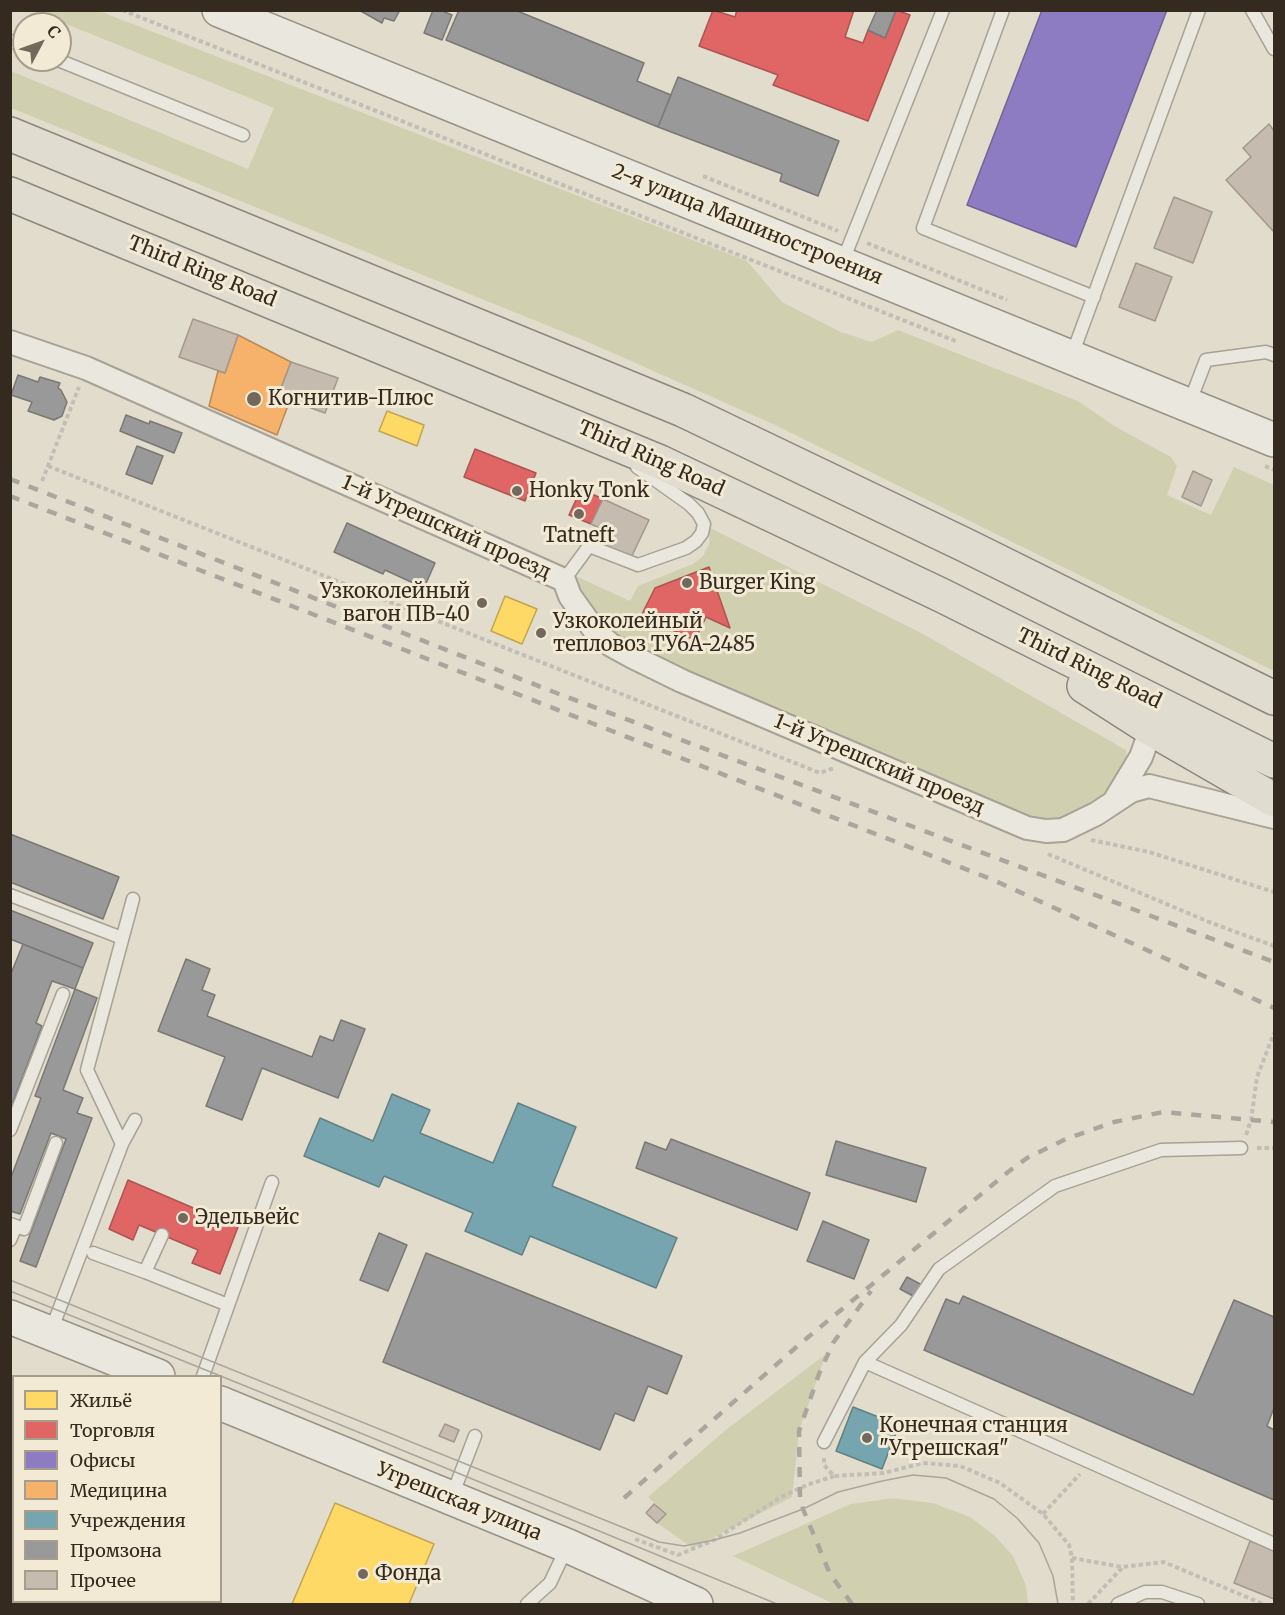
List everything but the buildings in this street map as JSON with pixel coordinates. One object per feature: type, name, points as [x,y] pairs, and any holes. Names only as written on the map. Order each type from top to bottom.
[{"type":"main road","name":"2-я улица Машиностроения","points":[[219,10],[1189,405],[1269,453]]},
{"type":"main road","points":[[10,134],[683,410],[966,545],[1275,698]]},
{"type":"main road","name":"Third Ring Road","points":[[10,194],[588,431],[729,493],[941,595],[1275,761]]},
{"type":"main road","points":[[941,595],[1151,729],[1275,800]]},
{"type":"main road","points":[[10,1317],[153,1375]]},
{"type":"main road","name":"Угрешская улица","points":[[222,1403],[568,1546],[696,1605]]},
{"type":"street","name":"1-й Угрешский проезд","points":[[10,342],[86,368],[564,580],[570,596],[595,631],[611,645],[633,657],[682,681],[1027,828],[1046,842],[1131,791],[1149,786],[1275,817]]},
{"type":"street","name":"1-й Угрешский проезд","points":[[1115,800],[1141,757],[1151,729]]},
{"type":"lane","points":[[842,264],[943,10]]},
{"type":"lane","points":[[1003,10],[923,228],[1094,297]]},
{"type":"lane","points":[[1071,357],[1199,10]]},
{"type":"lane","points":[[1252,10],[1275,49]]},
{"type":"lane","points":[[72,66],[243,135]]},
{"type":"lane","points":[[1189,405],[1206,360],[1266,352],[1275,355]]},
{"type":"lane","points":[[564,580],[588,546],[638,565],[686,548],[702,533],[704,524],[689,504],[588,431]]},
{"type":"lane","points":[[10,895],[122,938]]},
{"type":"lane","points":[[122,1144],[87,1070],[133,899]]},
{"type":"lane","points":[[10,1130],[63,994]]},
{"type":"lane","points":[[50,1332],[122,1144],[135,1120]]},
{"type":"lane","points":[[10,1240],[13,1225],[24,1229],[56,1143]]},
{"type":"lane","points":[[824,1442],[865,1362],[901,1325],[939,1269],[1055,1186],[1161,1150],[1241,1148]]},
{"type":"lane","points":[[203,1375],[272,1182]]},
{"type":"lane","points":[[145,1272],[162,1235]]},
{"type":"lane","points":[[93,1253],[228,1305]]},
{"type":"lane","points":[[865,1362],[1275,1544]]},
{"type":"lane","points":[[452,1498],[475,1436]]},
{"type":"lane","points":[[528,1605],[550,1583],[568,1546]]},
{"type":"lane","points":[[1118,1605],[1145,1592],[1162,1592],[1198,1605]]},
{"type":"path","points":[[122,10],[968,346]]},
{"type":"path","points":[[42,481],[77,392]]},
{"type":"path","points":[[1269,453],[1275,470]]},
{"type":"path","points":[[48,466],[820,773],[842,765]]},
{"type":"path","points":[[1046,842],[1149,852],[1275,892]]},
{"type":"path","points":[[1046,842],[1209,922],[1275,946]]},
{"type":"path","points":[[1241,1148],[1251,1120],[1257,1077],[1275,1033]]},
{"type":"path","points":[[824,1442],[824,1465],[834,1476]]},
{"type":"path","points":[[635,1539],[678,1555],[714,1540],[781,1497],[834,1476],[885,1473],[923,1463],[960,1466],[1000,1483],[1043,1514],[1069,1545],[1072,1558],[1073,1605]]},
{"type":"path","points":[[1043,1514],[1091,1463]]},
{"type":"path","points":[[1072,1558],[1122,1567],[1164,1562],[1263,1605]]},
{"type":"path","points":[[1088,1605],[1122,1567]]},
{"type":"green space","points":[[34,11],[99,11],[747,261],[782,302],[841,332],[872,342],[898,330],[1078,401],[1116,427],[1171,457],[1177,466],[1167,495],[1211,515],[1234,467],[1274,485],[1274,671],[773,424],[588,342],[11,108],[11,71],[248,169],[274,108],[72,26],[72,12]]},
{"type":"green space","points":[[710,528],[923,634],[1126,750],[1127,761],[1109,795],[1072,820],[1028,820],[613,638],[572,584],[578,577],[630,601],[638,586],[693,564],[703,556],[709,544]]},
{"type":"green space","points":[[826,1354],[799,1431],[792,1497],[693,1548],[657,1523],[666,1514],[648,1497],[727,1429]]},
{"type":"green space","points":[[893,1498],[933,1503],[970,1517],[994,1535],[1013,1556],[1026,1585],[1028,1604],[834,1604],[733,1556],[851,1504]]},
{"type":"tram line","points":[[10,1280],[659,1542],[684,1546],[740,1533],[803,1509],[838,1492],[882,1481],[913,1475],[946,1478],[994,1499],[1017,1518],[1039,1543],[1053,1576],[1058,1604]]},
{"type":"tram line","points":[[10,1291],[218,1375]]},
{"type":"tram line","points":[[222,1377],[777,1604]]},
{"type":"railway","points":[[10,479],[559,694],[1274,962]]},
{"type":"railway","points":[[10,496],[991,879],[1274,1008]]},
{"type":"railway","points":[[624,1498],[801,1343],[1027,1158],[1066,1139],[1114,1122],[1163,1112],[1274,1122]]},
{"type":"railway","points":[[852,1604],[830,1574],[803,1509],[800,1497],[799,1431],[819,1374],[833,1343],[871,1291]]},
{"type":"place","name":"Когнитив-Плюс","points":[[254,399]]},
{"type":"place","name":"Honky Tonk","points":[[517,491]]},
{"type":"place","name":"Tatneft","points":[[579,514]]},
{"type":"place","name":"Burger King","points":[[687,583]]},
{"type":"place","name":"Узкоколейный вагон ПВ-40","points":[[482,603]]},
{"type":"place","name":"Узкоколейный тепловоз ТУ6А-2485","points":[[541,633]]},
{"type":"place","name":"Эдельвейс","points":[[183,1218]]},
{"type":"place","name":"Конечная станция \"Угрешская\"","points":[[867,1438]]},
{"type":"place","name":"Фонда","points":[[363,1574]]}]
